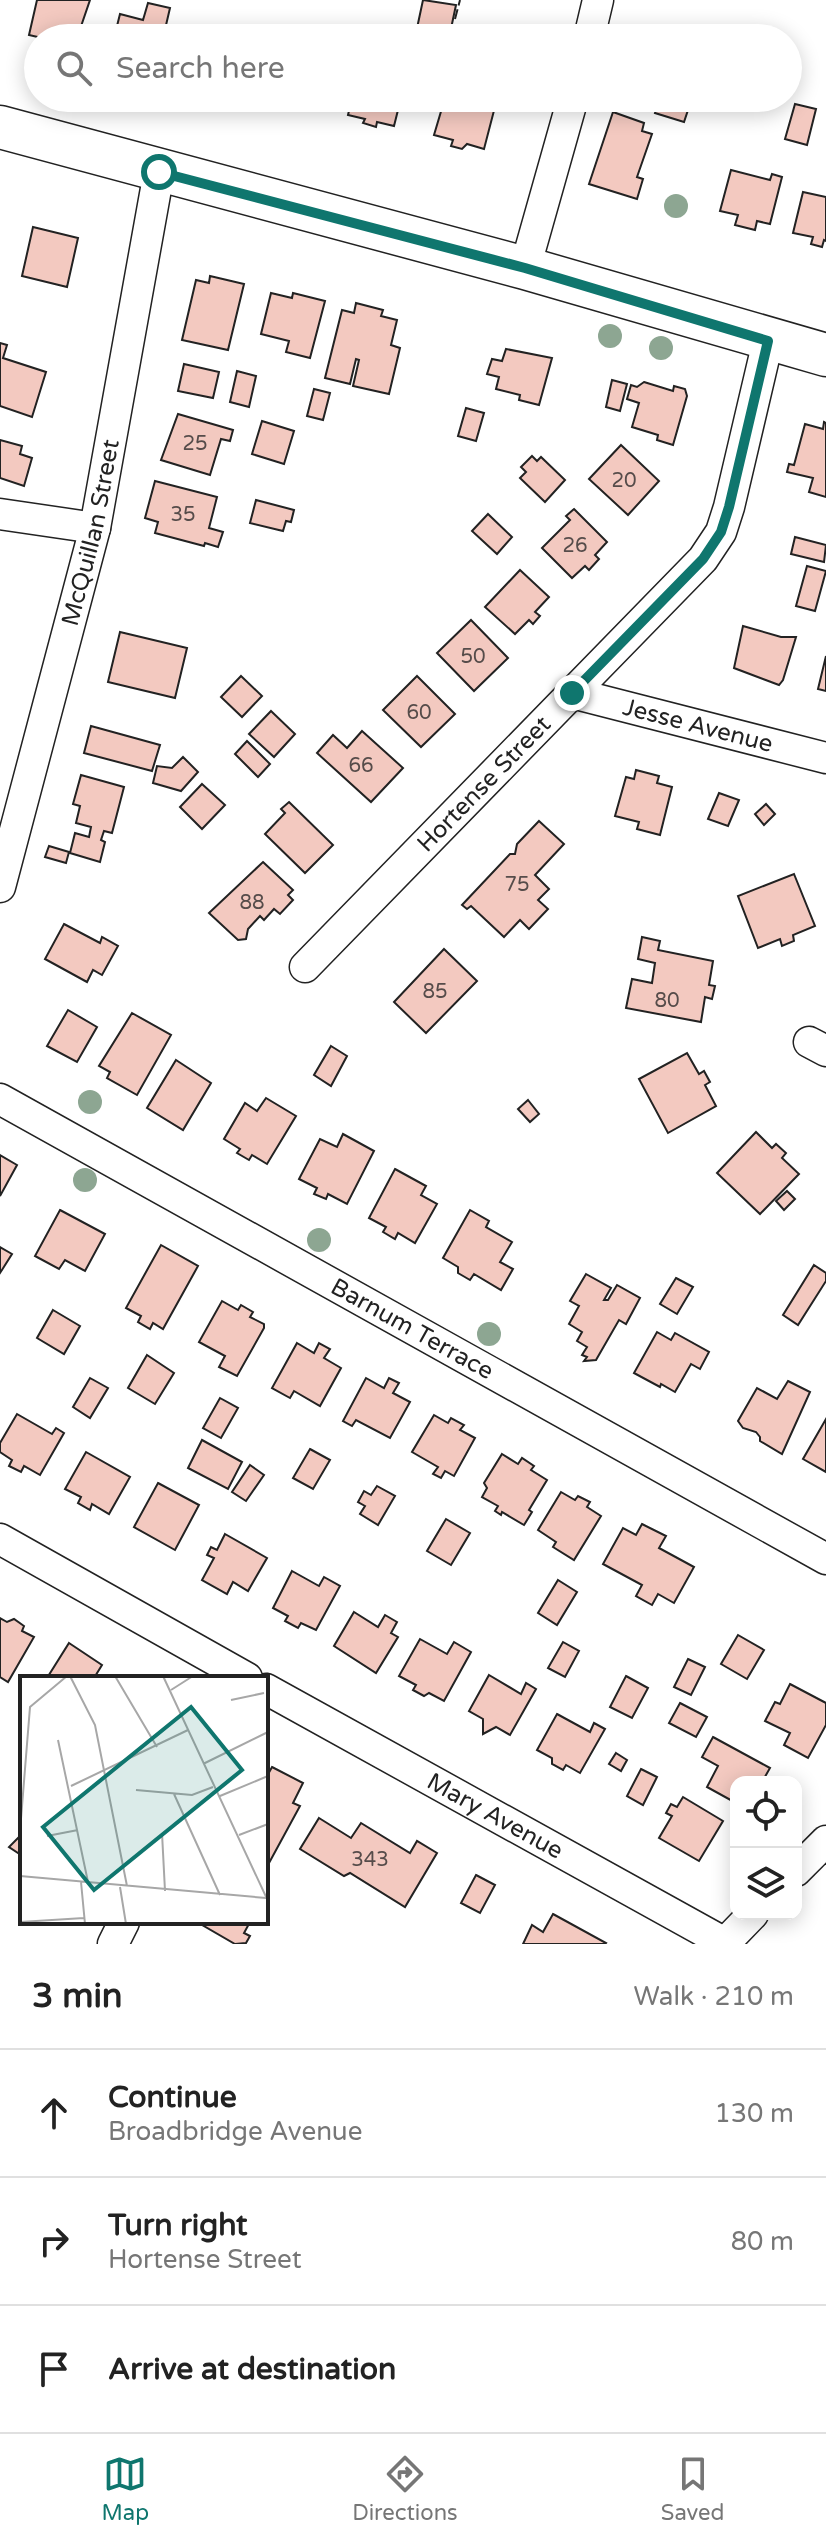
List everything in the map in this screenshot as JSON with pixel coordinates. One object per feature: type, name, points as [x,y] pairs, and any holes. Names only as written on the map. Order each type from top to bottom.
[{"type":"main road","points":[[0,127],[525,268],[768,341],[826,355]]},
{"type":"street","points":[[592,24],[598,0]]},
{"type":"street","points":[[525,268],[569,112]]},
{"type":"street","name":"McQuillan Street","points":[[0,887],[95,528],[159,172]]},
{"type":"street","name":"Hortense Street","points":[[305,967],[703,559],[721,532],[729,507],[768,341]]},
{"type":"street","points":[[0,514],[95,528]]},
{"type":"street","name":"Jesse Avenue","points":[[572,693],[826,758]]},
{"type":"street","name":"Barnum Terrace","points":[[0,1099],[826,1559]]},
{"type":"street","points":[[0,1539],[243,1676]]},
{"type":"street","name":"Mary Avenue","points":[[268,1690],[724,1943]]},
{"type":"street","points":[[802,1865],[826,1841]]},
{"type":"street","points":[[724,1943],[747,1920]]},
{"type":"street","points":[[113,1944],[123,1924]]},
{"type":"building","points":[[37,0],[90,0],[82,24],[32,24]]},
{"type":"building","points":[[423,0],[456,5],[452,24],[418,24]]},
{"type":"building","points":[[148,3],[170,8],[166,24],[118,24],[120,14],[143,20]]},
{"type":"building","points":[[802,106],[816,109],[807,145],[785,139],[793,112],[802,112]]},
{"type":"building","points":[[349,112],[398,112],[394,126],[377,122],[376,127],[363,123],[365,119],[348,115]]},
{"type":"building","points":[[441,112],[494,112],[484,149],[467,144],[462,149],[451,146],[453,140],[434,135]]},
{"type":"building","points":[[613,112],[644,123],[642,131],[652,134],[637,177],[643,179],[637,199],[589,184]]},
{"type":"building","points":[[655,112],[687,112],[684,122]]},
{"type":"building","points":[[731,170],[770,180],[772,174],[782,177],[770,224],[757,221],[755,230],[735,225],[738,215],[720,211]]},
{"type":"building","points":[[803,192],[826,197],[826,241],[822,247],[811,244],[813,237],[793,233]]},
{"type":"building","points":[[33,227],[78,238],[67,287],[22,276]]},
{"type":"building","points":[[210,276],[244,284],[228,350],[182,340],[196,280],[209,283]]},
{"type":"building","points":[[271,293],[292,298],[293,293],[325,301],[310,358],[286,352],[289,341],[261,334]]},
{"type":"building","points":[[356,303],[383,310],[381,316],[397,320],[391,345],[400,348],[389,394],[353,386],[359,360],[356,359],[350,384],[325,378],[342,310],[354,313]]},
{"type":"building","points":[[0,343],[7,345],[3,358],[46,372],[32,417],[0,406]]},
{"type":"building","points":[[506,349],[552,358],[539,405],[519,400],[520,395],[496,389],[499,377],[487,374],[492,359],[502,361]]},
{"type":"building","points":[[184,364],[219,372],[213,398],[178,391]]},
{"type":"building","points":[[237,371],[256,376],[249,407],[230,402]]},
{"type":"building","points":[[612,380],[627,384],[620,411],[606,407]]},
{"type":"building","points":[[644,382],[673,391],[674,386],[685,389],[687,396],[673,445],[657,440],[658,435],[632,427],[639,403],[627,399],[631,385],[637,387]]},
{"type":"building","points":[[314,389],[330,393],[323,420],[307,416]]},
{"type":"building","points":[[466,408],[484,413],[476,441],[458,436]]},
{"type":"building","points":[[178,414],[233,430],[230,441],[221,439],[210,475],[161,460]]},
{"type":"building","points":[[262,421],[294,431],[284,464],[252,454]]},
{"type":"building","points":[[824,422],[826,497],[809,492],[813,478],[787,472],[789,464],[794,465],[805,424],[823,429]]},
{"type":"building","points":[[0,440],[22,446],[20,454],[32,458],[24,486],[0,478]]},
{"type":"building","points":[[621,445],[659,481],[628,515],[589,479]]},
{"type":"building","points":[[532,456],[537,461],[541,457],[565,480],[545,502],[520,478],[526,472],[521,467]]},
{"type":"building","points":[[155,481],[217,497],[209,528],[223,532],[218,547],[155,533],[158,522],[145,518]]},
{"type":"building","points":[[256,500],[294,510],[291,522],[286,521],[283,531],[250,523]]},
{"type":"building","points":[[574,509],[607,542],[595,555],[599,559],[589,570],[585,566],[572,578],[542,548],[570,520],[566,516]]},
{"type":"building","points":[[488,514],[512,537],[497,554],[472,531]]},
{"type":"building","points":[[795,537],[826,545],[824,562],[791,554]]},
{"type":"building","points":[[807,566],[826,571],[815,611],[796,606]]},
{"type":"building","points":[[520,570],[549,597],[535,612],[540,616],[533,624],[529,620],[515,634],[485,607]]},
{"type":"building","points":[[471,620],[508,658],[474,691],[437,653]]},
{"type":"building","points":[[743,626],[781,637],[796,637],[779,685],[734,668]]},
{"type":"building","points":[[120,632],[187,648],[175,698],[108,682]]},
{"type":"building","points":[[826,656],[826,691],[818,689]]},
{"type":"building","points":[[241,676],[262,696],[242,717],[221,697]]},
{"type":"building","points":[[417,676],[455,714],[421,747],[383,710]]},
{"type":"building","points":[[271,711],[295,734],[274,757],[249,734]]},
{"type":"building","points":[[91,726],[160,745],[152,771],[84,753]]},
{"type":"building","points":[[362,731],[403,768],[371,802],[317,753],[333,735],[347,748]]},
{"type":"building","points":[[247,741],[270,764],[258,777],[235,754]]},
{"type":"building","points":[[183,757],[198,772],[181,791],[153,783],[157,766],[172,768]]},
{"type":"building","points":[[636,770],[659,776],[657,783],[672,787],[660,835],[637,829],[639,822],[615,816],[626,777],[634,779]]},
{"type":"building","points":[[81,775],[124,787],[112,833],[104,831],[101,840],[105,842],[100,862],[70,853],[75,833],[89,837],[91,827],[76,823],[80,806],[73,804]]},
{"type":"building","points":[[202,784],[225,805],[202,829],[180,807]]},
{"type":"building","points":[[719,793],[739,800],[728,826],[708,819]]},
{"type":"building","points":[[289,802],[333,845],[305,873],[265,834],[285,813],[281,809]]},
{"type":"building","points":[[766,804],[775,814],[764,825],[755,814]]},
{"type":"building","points":[[539,821],[564,844],[535,875],[549,889],[538,900],[548,909],[529,929],[520,920],[504,937],[471,906],[467,909],[462,905],[510,854],[515,854],[517,844]]},
{"type":"building","points":[[49,846],[69,852],[66,863],[45,857]]},
{"type":"building","points":[[263,862],[293,890],[288,895],[293,900],[280,914],[274,909],[264,920],[260,916],[248,929],[246,939],[238,940],[209,913]]},
{"type":"building","points":[[794,874],[815,926],[793,935],[794,941],[782,946],[780,939],[758,948],[738,896]]},
{"type":"building","points":[[64,924],[100,943],[102,937],[118,946],[102,975],[93,970],[87,982],[45,959]]},
{"type":"building","points":[[642,937],[660,941],[658,950],[713,961],[709,985],[715,986],[712,999],[705,997],[701,1022],[626,1008],[632,979],[652,983],[655,963],[638,959]]},
{"type":"building","points":[[444,949],[477,981],[426,1033],[394,1002]]},
{"type":"building","points":[[68,1010],[97,1027],[77,1062],[47,1046]]},
{"type":"building","points":[[132,1013],[171,1035],[137,1095],[107,1078],[110,1072],[99,1066]]},
{"type":"building","points":[[331,1046],[347,1056],[331,1086],[314,1075]]},
{"type":"building","points":[[687,1053],[699,1074],[704,1071],[710,1082],[705,1085],[716,1106],[668,1133],[639,1079]]},
{"type":"building","points":[[176,1060],[211,1083],[183,1130],[147,1108]]},
{"type":"building","points":[[266,1098],[296,1116],[267,1164],[252,1155],[249,1160],[237,1153],[240,1149],[224,1139],[245,1103],[257,1111]]},
{"type":"building","points":[[528,1100],[539,1114],[530,1122],[518,1109]]},
{"type":"building","points":[[756,1132],[772,1148],[776,1144],[786,1153],[782,1158],[799,1174],[760,1214],[717,1173]]},
{"type":"building","points":[[343,1134],[374,1151],[347,1204],[328,1194],[326,1199],[314,1194],[317,1188],[299,1179],[320,1139],[337,1147]]},
{"type":"building","points":[[0,1155],[17,1165],[0,1196]]},
{"type":"building","points":[[395,1169],[426,1186],[421,1195],[437,1204],[415,1243],[398,1233],[395,1239],[383,1232],[386,1227],[369,1218]]},
{"type":"building","points":[[787,1191],[795,1199],[784,1210],[776,1201]]},
{"type":"building","points":[[60,1210],[105,1234],[85,1271],[65,1260],[59,1269],[35,1256]]},
{"type":"building","points":[[470,1210],[489,1221],[486,1227],[512,1242],[500,1262],[513,1269],[501,1290],[474,1274],[470,1280],[458,1273],[458,1267],[443,1258]]},
{"type":"building","points":[[161,1245],[198,1266],[163,1329],[153,1323],[150,1329],[138,1322],[141,1316],[126,1308]]},
{"type":"building","points":[[0,1247],[12,1254],[0,1273]]},
{"type":"building","points":[[814,1265],[826,1273],[826,1281],[798,1325],[783,1315]]},
{"type":"building","points":[[586,1274],[611,1288],[604,1300],[608,1300],[617,1285],[640,1298],[626,1324],[619,1320],[596,1360],[584,1361],[587,1357],[582,1355],[587,1347],[577,1341],[582,1332],[569,1324],[579,1306],[570,1301]]},
{"type":"building","points":[[676,1278],[693,1287],[677,1314],[660,1304]]},
{"type":"building","points":[[222,1301],[238,1310],[241,1305],[253,1312],[250,1317],[264,1324],[237,1376],[219,1367],[225,1356],[199,1342]]},
{"type":"building","points":[[53,1310],[80,1326],[64,1354],[37,1338]]},
{"type":"building","points":[[657,1332],[671,1340],[675,1333],[709,1352],[700,1369],[691,1364],[675,1392],[634,1373]]},
{"type":"building","points":[[297,1343],[314,1353],[319,1343],[330,1349],[324,1358],[341,1368],[320,1406],[294,1391],[290,1398],[272,1388]]},
{"type":"building","points":[[147,1355],[174,1373],[155,1404],[128,1388]]},
{"type":"building","points":[[90,1378],[108,1388],[90,1418],[73,1407]]},
{"type":"building","points":[[366,1378],[384,1388],[389,1378],[399,1383],[393,1393],[410,1402],[390,1438],[356,1420],[352,1426],[343,1421]]},
{"type":"building","points":[[788,1381],[810,1392],[782,1454],[760,1441],[756,1432],[743,1428],[738,1421],[757,1388],[777,1399]]},
{"type":"building","points":[[220,1398],[238,1408],[221,1438],[203,1428]]},
{"type":"building","points":[[17,1414],[52,1434],[56,1428],[64,1433],[40,1475],[24,1466],[21,1472],[9,1466],[12,1460],[0,1452],[0,1443]]},
{"type":"building","points":[[434,1415],[448,1423],[451,1418],[464,1425],[460,1430],[475,1438],[454,1476],[445,1471],[441,1478],[433,1474],[438,1467],[412,1452]]},
{"type":"building","points":[[826,1419],[826,1472],[803,1459]]},
{"type":"building","points":[[202,1440],[242,1462],[228,1489],[188,1468]]},
{"type":"building","points":[[310,1449],[330,1460],[313,1489],[293,1478]]},
{"type":"building","points":[[86,1452],[130,1477],[109,1514],[92,1504],[90,1510],[78,1503],[81,1497],[65,1489]]},
{"type":"building","points":[[502,1454],[518,1464],[522,1458],[534,1466],[531,1470],[547,1480],[524,1525],[495,1511],[498,1506],[482,1497],[487,1488],[484,1483]]},
{"type":"building","points":[[250,1465],[264,1475],[246,1501],[232,1492]]},
{"type":"building","points":[[158,1483],[199,1505],[175,1550],[134,1527]]},
{"type":"building","points":[[377,1486],[395,1496],[378,1525],[360,1514],[365,1506],[358,1502],[364,1491],[371,1495]]},
{"type":"building","points":[[561,1492],[575,1500],[578,1496],[590,1502],[587,1507],[601,1516],[574,1560],[553,1547],[556,1542],[538,1530]]},
{"type":"building","points":[[446,1519],[470,1533],[451,1565],[427,1551]]},
{"type":"building","points":[[642,1524],[666,1536],[659,1548],[694,1567],[674,1603],[658,1594],[652,1605],[636,1596],[642,1585],[603,1564],[623,1528],[636,1535]]},
{"type":"building","points":[[225,1534],[267,1558],[248,1591],[233,1582],[227,1594],[202,1580],[214,1558],[207,1555],[211,1547],[217,1550]]},
{"type":"building","points":[[292,1571],[319,1586],[324,1577],[340,1586],[316,1630],[301,1623],[298,1628],[285,1621],[288,1616],[273,1608]]},
{"type":"building","points":[[558,1580],[577,1592],[557,1625],[538,1613]]},
{"type":"building","points":[[354,1612],[378,1627],[385,1615],[397,1622],[391,1633],[398,1637],[376,1673],[334,1646]]},
{"type":"building","points":[[0,1618],[7,1622],[14,1619],[24,1626],[22,1631],[34,1637],[8,1682],[0,1677]]},
{"type":"building","points":[[738,1635],[764,1650],[747,1679],[721,1664]]},
{"type":"building","points":[[420,1639],[447,1654],[454,1642],[471,1652],[444,1701],[429,1693],[424,1696],[413,1690],[416,1685],[399,1676]]},
{"type":"building","points":[[563,1642],[579,1651],[565,1677],[548,1668]]},
{"type":"building","points":[[69,1643],[102,1665],[95,1676],[48,1676]]},
{"type":"building","points":[[688,1659],[705,1667],[691,1695],[674,1687]]},
{"type":"building","points":[[489,1675],[521,1694],[526,1683],[536,1689],[510,1735],[496,1727],[483,1734],[483,1719],[469,1711]]},
{"type":"building","points":[[626,1676],[648,1688],[632,1718],[610,1707]]},
{"type":"building","points":[[790,1684],[826,1703],[826,1725],[808,1758],[784,1745],[790,1733],[765,1721],[775,1702],[780,1704]]},
{"type":"building","points":[[680,1703],[707,1717],[696,1737],[669,1723]]},
{"type":"building","points":[[557,1714],[590,1732],[594,1723],[605,1729],[580,1773],[566,1765],[563,1770],[552,1764],[552,1758],[537,1750]]},
{"type":"building","points":[[713,1737],[770,1768],[765,1776],[730,1776],[730,1800],[707,1787],[718,1766],[702,1757]]},
{"type":"building","points":[[616,1753],[627,1760],[621,1771],[609,1764]]},
{"type":"building","points":[[272,1767],[303,1783],[293,1803],[300,1806],[269,1863],[268,1863],[268,1774]]},
{"type":"building","points":[[641,1769],[657,1777],[643,1805],[627,1796]]},
{"type":"building","points":[[683,1797],[723,1821],[699,1861],[659,1838],[672,1816],[666,1813],[671,1804],[677,1807]]},
{"type":"building","points":[[319,1818],[351,1838],[361,1823],[410,1853],[417,1841],[437,1853],[405,1907],[350,1873],[344,1876],[300,1849]]},
{"type":"building","points":[[20,1836],[20,1854],[9,1847]]},
{"type":"building","points":[[476,1875],[495,1885],[480,1913],[461,1903]]},
{"type":"building","points":[[553,1914],[606,1943],[523,1944],[532,1925],[543,1932]]},
{"type":"building","points":[[200,1924],[249,1924],[244,1933],[250,1936],[246,1943],[235,1944]]},
{"type":"fence","points":[[455,19],[460,0]]},
{"type":"route","points":[[159,172],[525,268],[768,341],[721,532],[703,559],[572,693]]}]
